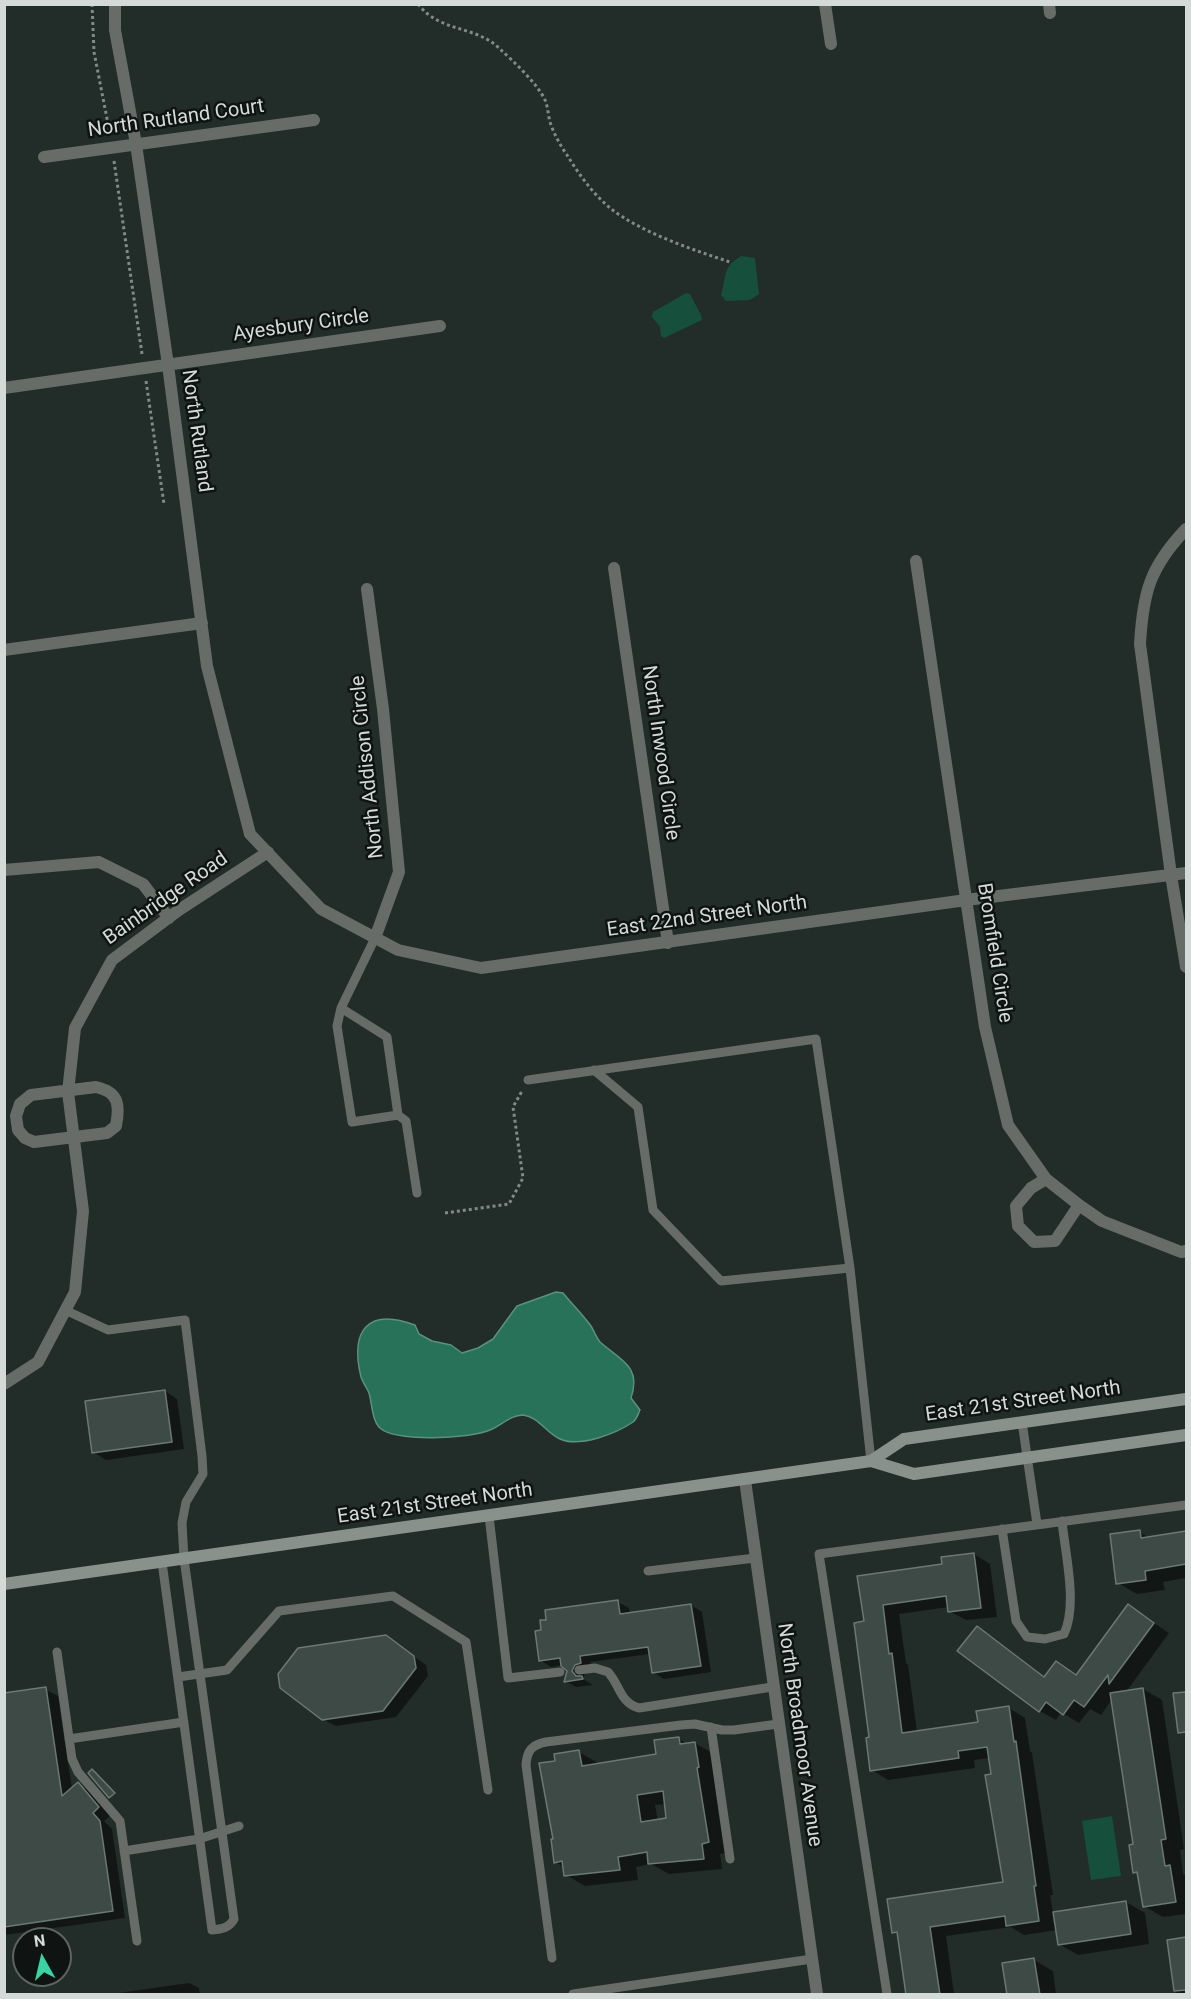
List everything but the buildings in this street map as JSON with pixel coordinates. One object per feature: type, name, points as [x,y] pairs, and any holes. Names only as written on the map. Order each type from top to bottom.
[{"type":"main road","name":"East 21st Street North","points":[[4,1584],[871,1461],[904,1439],[1186,1399]]},
{"type":"main road","name":"East 21st Street North","points":[[871,1461],[914,1474],[1186,1435]]},
{"type":"street","name":"North Rutland","points":[[115,4],[115,30],[136,144],[168,365],[207,666],[250,834],[268,852]]},
{"type":"street","points":[[825,4],[831,44]]},
{"type":"street","name":"North Rutland Court","points":[[44,157],[314,120]]},
{"type":"street","name":"Ayesbury Circle","points":[[4,388],[440,326]]},
{"type":"street","points":[[1186,529],[1159,561],[1148,589],[1142,615],[1140,644],[1171,875],[1186,967]]},
{"type":"street","name":"Bromfield Circle","points":[[916,561],[985,1027],[1008,1125],[1046,1179],[1079,1205],[1102,1221],[1181,1252],[1186,1251]]},
{"type":"street","name":"North Inwood Circle","points":[[614,568],[668,943]]},
{"type":"street","name":"North Addison Circle","points":[[367,589],[383,710],[399,872],[375,938]]},
{"type":"street","points":[[4,650],[202,623]]},
{"type":"street","name":"East 22nd Street North","points":[[268,852],[321,909],[398,950],[481,968],[966,900],[1186,873]]},
{"type":"street","name":"Bainbridge Road","points":[[4,1384],[38,1362],[75,1292],[83,1211],[68,1092],[75,1028],[112,960],[169,918],[268,852]]},
{"type":"street","points":[[4,870],[99,862],[143,884],[169,918]]},
{"type":"street","points":[[96,1088],[108,1090],[116,1098],[118,1113],[116,1126],[107,1132],[34,1142],[25,1138],[18,1130],[16,1116],[20,1104],[31,1095],[68,1092],[96,1088]]},
{"type":"street","points":[[1046,1179],[1031,1188],[1016,1206],[1018,1226],[1034,1242],[1055,1241],[1079,1205]]},
{"type":"street","name":"North Broadmoor Avenue","points":[[745,1480],[772,1687],[817,1995]]},
{"type":"lane","points":[[375,938],[341,1008],[338,1026],[352,1122],[398,1115]]},
{"type":"lane","points":[[341,1008],[387,1037],[398,1115],[406,1121],[417,1193]]},
{"type":"lane","points":[[528,1080],[816,1039],[850,1268],[871,1461]]},
{"type":"lane","points":[[594,1070],[638,1107],[653,1210],[720,1281],[850,1268]]},
{"type":"lane","points":[[65,1310],[108,1330],[185,1320],[203,1474],[186,1502],[182,1523],[184,1559],[234,1919],[231,1925],[224,1929],[212,1930],[162,1562]]},
{"type":"lane","points":[[1022,1422],[1037,1524]]},
{"type":"lane","points":[[887,1995],[819,1554],[1186,1505]]},
{"type":"lane","points":[[489,1516],[508,1678],[560,1672]]},
{"type":"lane","points":[[1002,1529],[1016,1621],[1027,1637],[1045,1639],[1064,1634],[1070,1623],[1070,1589],[1062,1521]]},
{"type":"lane","points":[[648,1571],[755,1558]]},
{"type":"lane","points":[[178,1677],[227,1670],[279,1611],[393,1596],[466,1642],[488,1790]]},
{"type":"lane","points":[[57,1652],[72,1759],[78,1772],[120,1821],[137,1941]]},
{"type":"lane","points":[[579,1670],[595,1668],[608,1672],[625,1701],[639,1708],[772,1687]]},
{"type":"lane","points":[[69,1739],[184,1722]]},
{"type":"lane","points":[[552,1958],[526,1765],[527,1754],[531,1748],[546,1742],[655,1727],[695,1724],[734,1730],[778,1724]]},
{"type":"lane","points":[[711,1727],[729,1859]]},
{"type":"lane","points":[[124,1851],[199,1839],[239,1826]]},
{"type":"lane","points":[[573,1995],[812,1959]]},
{"type":"path","points":[[92,4],[94,52],[107,112],[164,504]]},
{"type":"path","points":[[418,4],[432,20],[484,37],[498,46],[520,69],[546,103],[549,120],[567,157],[601,200],[611,209],[625,219],[662,236],[730,262]]},
{"type":"path","points":[[445,1213],[509,1204],[523,1178],[513,1107],[528,1080]]},
{"type":"shaded area","points":[[741,256],[755,258],[759,294],[750,300],[726,301],[721,295],[726,272],[731,264]]},
{"type":"shaded area","points":[[686,293],[690,294],[702,320],[664,338],[661,336],[660,327],[652,317],[653,312]]},
{"type":"shaded area","points":[[556,1292],[563,1293],[591,1326],[600,1342],[621,1359],[631,1371],[634,1387],[631,1398],[640,1410],[633,1422],[608,1435],[578,1442],[560,1439],[534,1419],[523,1415],[480,1433],[450,1437],[401,1435],[388,1432],[377,1425],[358,1361],[361,1336],[366,1327],[374,1321],[398,1320],[415,1325],[419,1334],[432,1341],[451,1345],[462,1353],[478,1348],[493,1339],[517,1306]]},
{"type":"shaded area","points":[[1112,1816],[1121,1876],[1091,1880],[1082,1821]]}]
